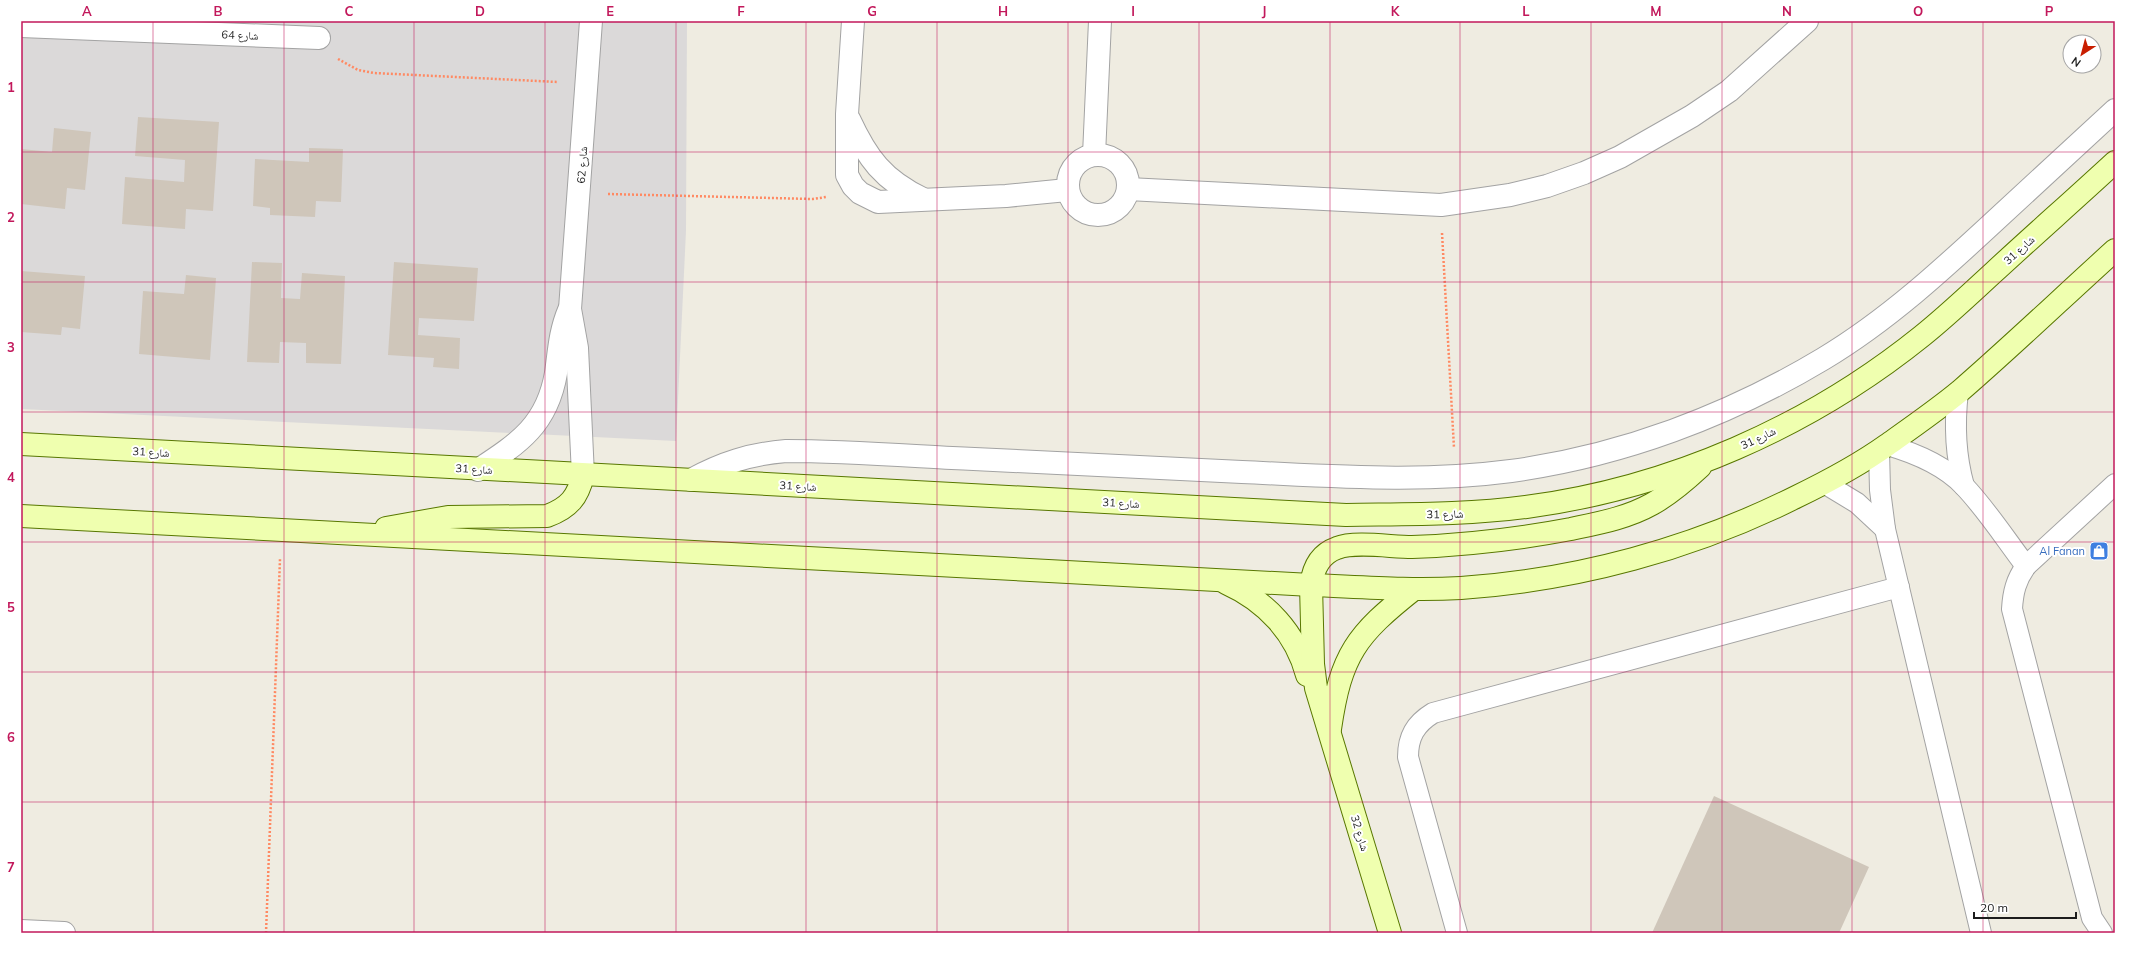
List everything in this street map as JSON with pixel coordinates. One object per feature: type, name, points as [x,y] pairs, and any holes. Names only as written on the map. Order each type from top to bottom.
[{"type":"street","name":"شارع 62","points":[[583,475],[577,348],[570,309],[580,194],[591,21]]},
{"type":"street","points":[[853,21],[846,114],[847,175],[853,186],[864,196],[878,202],[1006,196],[1067,190]]},
{"type":"street","points":[[1094,155],[1100,21]]},
{"type":"street","points":[[1128,189],[1441,204],[1510,194],[1547,186],[1584,173],[1620,157],[1667,131],[1729,91],[1807,21]]},
{"type":"street","name":"شارع 64","points":[[21,26],[161,26],[319,38]]},
{"type":"street","points":[[692,480],[727,462],[746,456],[786,450],[1403,479],[1518,470],[1567,461],[1621,447],[1674,430],[1726,410],[1777,386],[1826,358],[1872,327],[1916,292],[2115,110]]},
{"type":"street","points":[[846,114],[867,153],[878,169],[907,191],[924,199]]},
{"type":"street","points":[[1094,155],[1106,156],[1116,160],[1123,168],[1128,178],[1128,189],[1124,201],[1116,210],[1105,215],[1092,215],[1081,211],[1072,202],[1067,190],[1068,180],[1076,163],[1085,157],[1094,155]]},
{"type":"street","name":"شارع 31","points":[[21,444],[478,470],[1346,514],[1466,513],[1527,507],[1587,497],[1646,481],[1705,462],[1767,434],[1818,408],[1871,374],[1928,331],[2115,162]]},
{"type":"street","points":[[21,516],[1311,585],[1414,589],[1461,588],[1524,581],[1587,570],[1648,555],[1709,535],[1768,511],[1824,483],[1883,448],[1958,392],[2115,250]]},
{"type":"street","name":"شارع 62","points":[[478,470],[512,448],[528,434],[546,408],[554,381],[561,332],[570,309]]},
{"type":"street","name":"شارع 32","points":[[1390,933],[1318,695],[1313,664],[1311,585],[1312,573],[1318,563],[1326,553],[1343,546],[1406,547],[1498,541],[1610,521],[1632,514],[1671,492],[1705,462]]},
{"type":"street","points":[[362,534],[390,527],[448,518],[547,516],[561,511],[572,502],[580,489],[583,475]]},
{"type":"street","points":[[1219,580],[1255,599],[1271,612],[1284,628],[1296,645],[1304,664],[1316,710],[1330,734]]},
{"type":"street","name":"شارع 32","points":[[1330,734],[1338,686],[1351,652],[1373,623],[1414,589]]},
{"type":"street","points":[[21,931],[64,933]]},
{"type":"lane","points":[[1958,392],[1955,416],[1955,439],[1958,463],[1964,486]]},
{"type":"lane","points":[[1981,933],[1885,529],[1880,490],[1883,448],[1908,451],[1928,460],[1964,486],[2026,566]]},
{"type":"lane","points":[[1824,483],[1857,503],[1885,529]]},
{"type":"lane","points":[[2102,933],[2092,918],[2012,609],[2013,592],[2019,576],[2026,566],[2115,484]]},
{"type":"lane","points":[[1457,933],[1408,758],[1410,736],[1416,726],[1424,719],[1433,713],[1899,587]]},
{"type":"path","points":[[319,38],[329,52],[344,64],[358,70],[374,73],[587,83]]},
{"type":"path","points":[[580,194],[813,199],[830,196],[853,186]]},
{"type":"path","points":[[1441,204],[1455,476]]},
{"type":"path","points":[[266,933],[281,531]]},
{"type":"shaded area","points":[[21,21],[687,21],[686,231],[676,441],[21,409]]},
{"type":"building","points":[[138,117],[219,122],[213,211],[186,209],[185,229],[122,224],[125,177],[184,182],[185,160],[135,156]]},
{"type":"building","points":[[54,128],[91,132],[85,190],[67,188],[65,209],[21,204],[21,149],[52,152]]},
{"type":"building","points":[[309,148],[343,149],[341,202],[316,201],[315,217],[270,215],[270,208],[253,206],[255,159],[309,162]]},
{"type":"building","points":[[252,262],[282,263],[281,298],[300,299],[302,273],[345,276],[341,364],[306,363],[306,343],[280,342],[279,363],[247,362]]},
{"type":"building","points":[[394,262],[478,268],[474,321],[419,318],[418,335],[460,338],[459,369],[433,367],[434,358],[388,355]]},
{"type":"building","points":[[21,271],[85,276],[80,329],[62,327],[61,335],[21,332]]},
{"type":"building","points":[[186,275],[216,278],[210,360],[139,354],[143,291],[184,294]]},
{"type":"building","points":[[1714,796],[1869,867],[1839,933],[1652,933]]},
{"type":"place","name":"Al Fanan","points":[[2099,551]]}]
